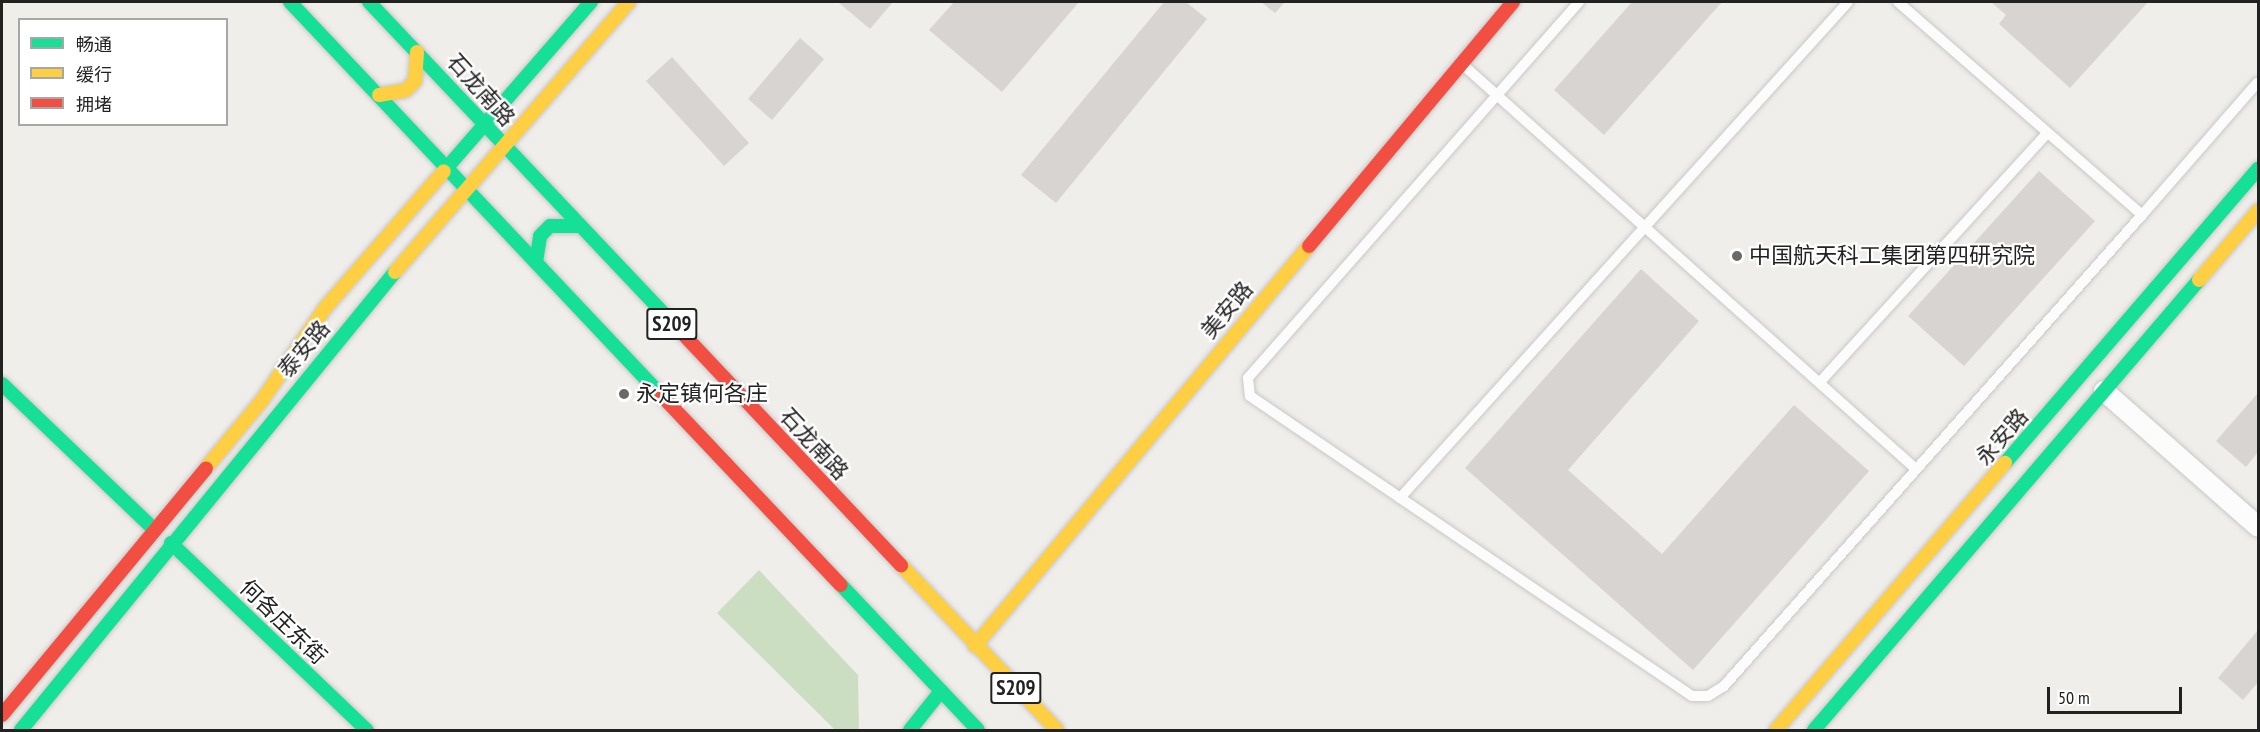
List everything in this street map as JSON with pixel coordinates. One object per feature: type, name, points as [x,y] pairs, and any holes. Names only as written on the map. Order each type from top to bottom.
[{"type":"main road","name":"S209","points":[[290,2],[978,730]]},
{"type":"main road","name":"石龙南路","points":[[369,2],[975,646],[1057,730]]},
{"type":"main road","name":"泰安路","points":[[2,715],[263,399],[325,308],[591,2]]},
{"type":"main road","name":"泰安路","points":[[21,730],[37,704],[171,543],[507,149],[629,2]]},
{"type":"main road","name":"美安路","points":[[975,646],[1460,62],[1513,2]]},
{"type":"main road","points":[[379,95],[406,90],[415,81],[417,52]]},
{"type":"main road","name":"永安路","points":[[1776,730],[2259,169]]},
{"type":"main road","points":[[1814,730],[2259,211]]},
{"type":"main road","points":[[536,262],[540,236],[550,226],[580,226]]},
{"type":"main road","points":[[2,384],[155,530]]},
{"type":"main road","name":"何各庄东街","points":[[171,543],[366,730]]},
{"type":"main road","points":[[910,730],[941,691]]},
{"type":"street","points":[[2104,391],[2259,527]]},
{"type":"lane","points":[[1579,2],[1498,90],[1248,378],[1250,396],[1692,696],[1708,696],[1724,686],[2259,82]]},
{"type":"lane","points":[[1400,498],[1848,2]]},
{"type":"lane","points":[[1898,2],[2142,215]]},
{"type":"lane","points":[[1460,62],[1498,90],[1916,469]]},
{"type":"lane","points":[[1820,382],[2047,133]]},
{"type":"green space","points":[[759,570],[858,675],[859,730],[835,730],[717,613]]},
{"type":"building","points":[[838,2],[893,2],[870,29]]},
{"type":"building","points":[[954,2],[1079,2],[1002,92],[929,30]]},
{"type":"building","points":[[1164,2],[1186,2],[1207,19],[1056,203],[1021,175]]},
{"type":"building","points":[[1261,2],[1285,2],[1275,13]]},
{"type":"building","points":[[1632,2],[1722,2],[1604,135],[1554,90]]},
{"type":"building","points":[[1991,2],[2148,2],[2070,88],[1999,24],[2006,15]]},
{"type":"building","points":[[800,38],[824,59],[772,120],[748,99]]},
{"type":"building","points":[[672,57],[749,143],[724,166],[646,81]]},
{"type":"building","points":[[2039,171],[2095,221],[1964,366],[1908,316]]},
{"type":"building","points":[[1641,269],[1699,321],[1568,470],[1662,554],[1794,405],[1869,471],[1693,670],[1465,468]]},
{"type":"building","points":[[2258,393],[2258,452],[2246,467],[2216,441]]},
{"type":"building","points":[[2258,630],[2258,682],[2243,700],[2218,678]]},
{"type":"traffic: fast","points":[[290,2],[662,396]]},
{"type":"traffic: fast","points":[[369,2],[668,318]]},
{"type":"traffic: fast","points":[[444,171],[591,2]]},
{"type":"traffic: fast","points":[[2005,463],[2258,169]]},
{"type":"traffic: fast","points":[[536,262],[540,236],[550,226],[580,226]]},
{"type":"traffic: fast","points":[[21,730],[395,272]]},
{"type":"traffic: fast","points":[[1814,730],[2199,280]]},
{"type":"traffic: fast","points":[[2,384],[155,530]]},
{"type":"traffic: fast","points":[[171,543],[367,730]]},
{"type":"traffic: fast","points":[[841,585],[978,730]]},
{"type":"traffic: fast","points":[[910,730],[941,691]]},
{"type":"traffic: slow","points":[[395,272],[629,2]]},
{"type":"traffic: slow","points":[[379,95],[406,90],[415,81],[417,52]]},
{"type":"traffic: slow","points":[[206,468],[263,399],[325,308],[444,171]]},
{"type":"traffic: slow","points":[[2199,280],[2258,211]]},
{"type":"traffic: slow","points":[[975,646],[1309,246]]},
{"type":"traffic: slow","points":[[1776,730],[2005,463]]},
{"type":"traffic: slow","points":[[901,565],[1057,730]]},
{"type":"traffic: jam","points":[[1309,246],[1513,2]]},
{"type":"traffic: jam","points":[[668,318],[901,565]]},
{"type":"traffic: jam","points":[[662,396],[841,585]]},
{"type":"traffic: jam","points":[[2,715],[206,468]]},
{"type":"place","name":"中国航天科工集团第四研究院","points":[[1737,256]]},
{"type":"place","name":"永定镇何各庄","points":[[624,394]]}]
